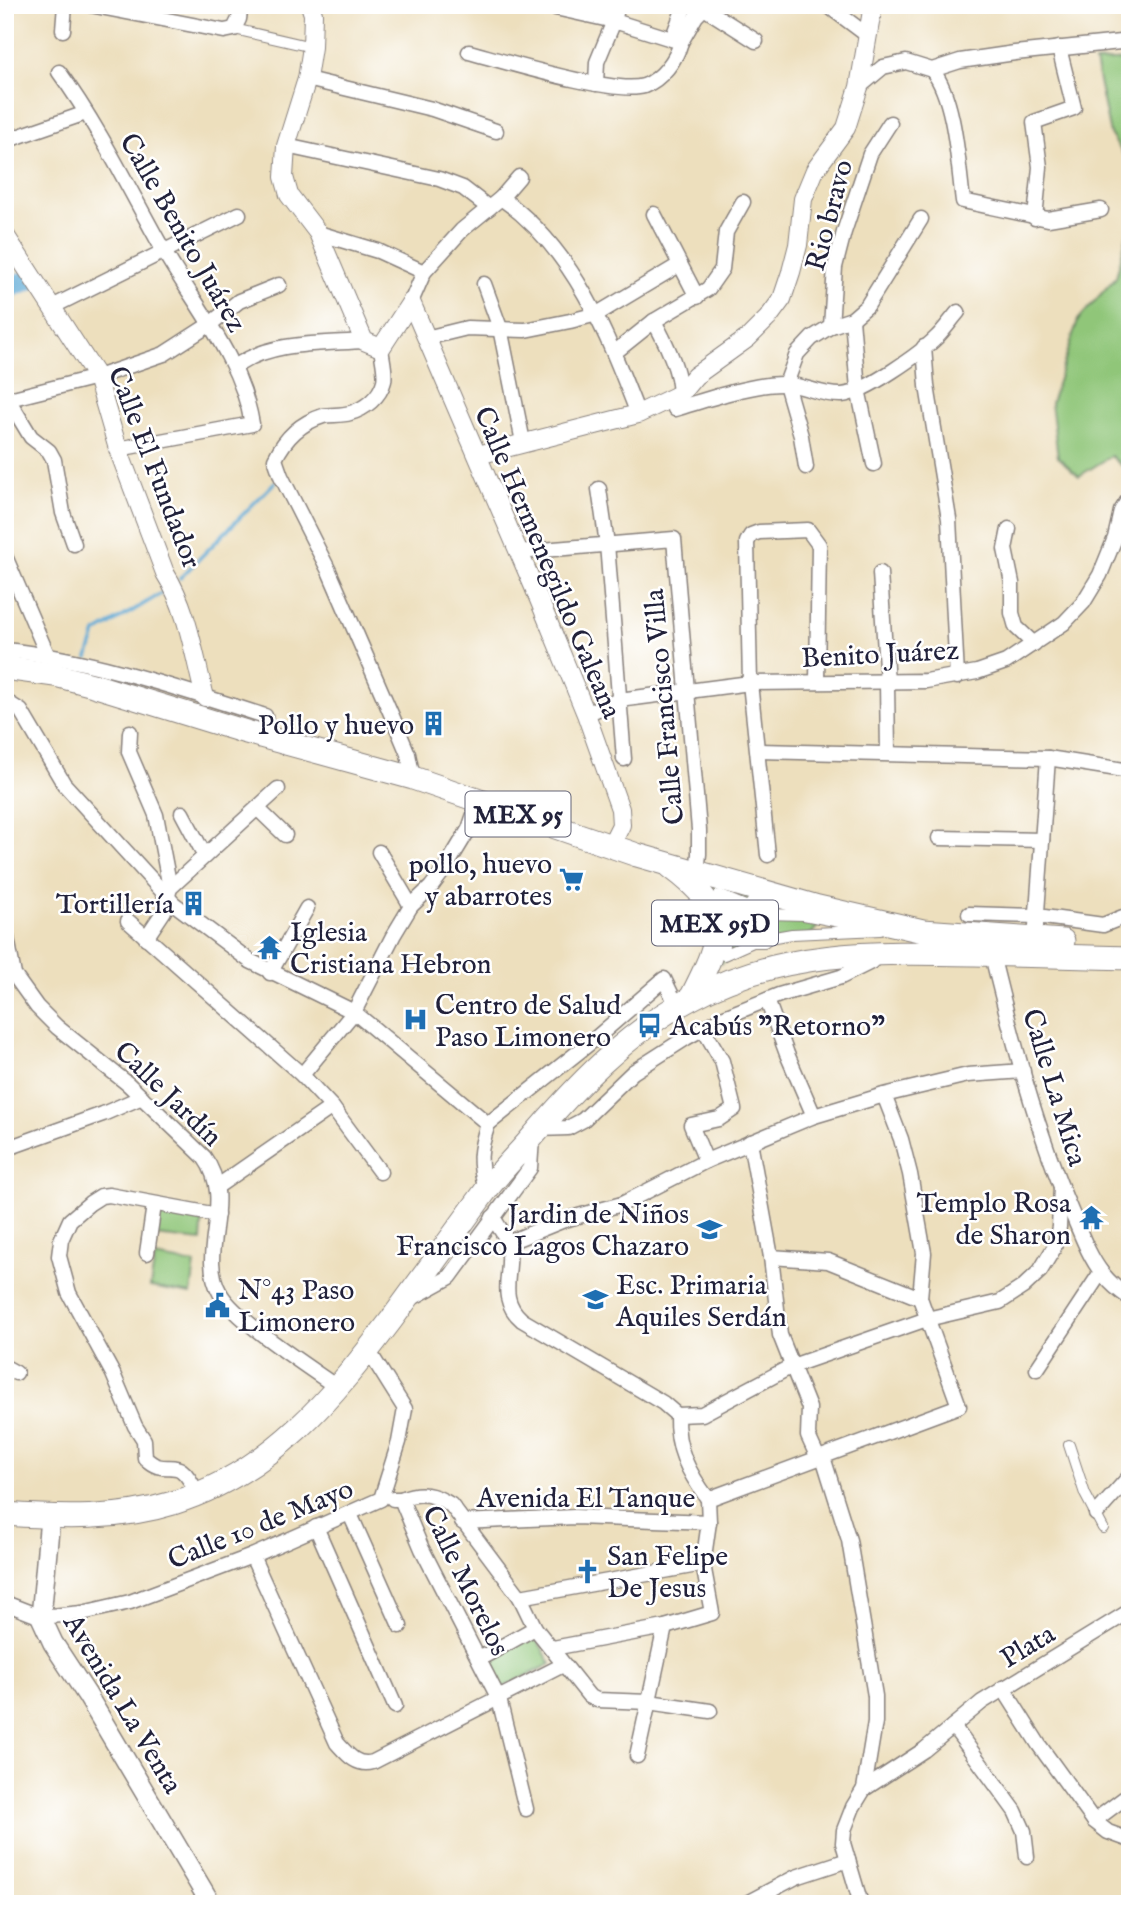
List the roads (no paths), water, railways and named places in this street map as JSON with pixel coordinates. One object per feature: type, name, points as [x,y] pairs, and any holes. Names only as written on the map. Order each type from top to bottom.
[{"type":"highway","name":"MEX 95","points":[[5,668],[55,675],[413,778],[665,863],[904,928],[1035,940],[1130,943]]},
{"type":"highway","name":"MEX 95D","points":[[665,863],[700,893],[712,909],[716,927],[717,942],[711,957],[684,1002]]},
{"type":"highway","points":[[5,1514],[50,1518],[97,1517],[138,1512],[197,1494],[260,1461],[289,1439],[338,1388],[486,1190],[583,1081],[619,1048],[684,1002],[727,982],[793,961],[881,952],[1130,958]]},
{"type":"main road","name":"Avenida La Venta","points":[[50,1518],[40,1617],[53,1643],[87,1695],[211,1904]]},
{"type":"street","points":[[63,30],[65,5]]},
{"type":"street","points":[[90,5],[161,12],[224,31],[234,29],[312,47]]},
{"type":"street","points":[[234,29],[241,5]]},
{"type":"street","points":[[310,5],[313,14],[312,47],[307,79],[286,146],[284,177],[289,195],[318,233],[364,341]]},
{"type":"street","points":[[542,5],[614,21],[677,41]]},
{"type":"street","points":[[596,84],[597,62],[618,5]]},
{"type":"street","points":[[468,52],[596,84],[641,87],[656,80],[677,55],[677,41],[685,5]]},
{"type":"street","points":[[827,5],[867,35]]},
{"type":"street","points":[[678,402],[695,376],[748,338],[782,299],[798,246],[803,199],[815,170],[846,128],[859,87],[873,5]]},
{"type":"street","points":[[677,41],[704,8],[756,41]]},
{"type":"street","points":[[932,70],[960,61],[1130,41]]},
{"type":"street","points":[[1035,218],[1040,167],[1034,122],[1074,108],[1059,48]]},
{"type":"street","points":[[859,87],[883,67],[906,62],[932,70],[940,79],[949,105],[963,201],[1035,218],[1062,218],[1101,210]]},
{"type":"street","name":"Calle Benito Juárez","points":[[59,72],[86,113],[163,250],[234,367],[248,399],[252,424],[118,450]]},
{"type":"street","points":[[307,79],[432,109],[496,131]]},
{"type":"street","points":[[5,141],[86,113]]},
{"type":"street","name":"Rio bravo","points":[[831,326],[835,267],[844,232],[870,154],[890,123]]},
{"type":"street","points":[[286,146],[439,179],[463,188],[489,208]]},
{"type":"street","points":[[413,778],[408,754],[398,730],[329,571],[275,459],[293,432],[324,416],[348,414],[365,407],[376,397],[385,380],[382,348],[411,302],[424,272],[462,230],[501,198],[519,177]]},
{"type":"street","points":[[501,198],[522,212],[561,257],[597,314],[638,414]]},
{"type":"street","points":[[614,353],[654,321],[708,289],[722,269],[726,232],[743,202]]},
{"type":"street","points":[[52,307],[239,214]]},
{"type":"street","points":[[654,214],[697,297]]},
{"type":"street","points":[[806,467],[801,436],[786,384],[797,354],[812,338],[831,326],[852,319],[867,306],[920,219]]},
{"type":"street","points":[[318,233],[378,251],[424,272]]},
{"type":"street","name":"Calle El Fundador","points":[[5,235],[97,377],[118,450],[165,573],[176,590],[205,697]]},
{"type":"street","points":[[426,338],[467,328],[525,330],[597,314],[679,265]]},
{"type":"street","points":[[484,284],[500,328],[523,442]]},
{"type":"street","points":[[74,544],[63,513],[54,460],[49,451],[31,437],[7,397],[97,377],[164,354],[209,325],[239,301],[279,285]]},
{"type":"street","name":"Calle Hermenegildo Galeana","points":[[411,302],[586,714],[620,809],[621,825],[611,845]]},
{"type":"street","points":[[478,455],[678,402],[741,391],[786,384],[815,392],[844,395],[887,375],[936,338],[958,312]]},
{"type":"street","points":[[852,319],[858,389],[874,464]]},
{"type":"street","points":[[654,321],[672,359],[678,402]]},
{"type":"street","points":[[234,367],[249,356],[274,349],[364,341],[382,348]]},
{"type":"street","points":[[924,348],[927,386],[949,519],[957,677]]},
{"type":"street","points":[[599,489],[607,544],[624,759]]},
{"type":"street","name":"Benito Juárez","points":[[586,714],[619,701],[750,683],[887,683],[957,677],[1006,662],[1064,623],[1083,603],[1100,575],[1115,538],[1121,511],[1130,497]]},
{"type":"street","points":[[1009,529],[1005,549],[1012,583],[1012,613],[1016,627],[1034,644]]},
{"type":"street","points":[[768,855],[750,683],[747,542],[751,535],[759,532],[808,530],[819,545],[821,561],[817,681]]},
{"type":"street","name":"Calle Francisco Villa","points":[[607,544],[674,539],[685,693],[699,830],[697,872]]},
{"type":"street","points":[[518,552],[607,544]]},
{"type":"street","points":[[5,556],[47,654]]},
{"type":"street","points":[[880,573],[887,683],[888,753]]},
{"type":"street","points":[[5,650],[47,654],[265,716],[268,737]]},
{"type":"street","points":[[7,702],[21,711],[64,784],[169,893],[250,961],[354,1012],[488,1124]]},
{"type":"street","points":[[130,732],[130,752],[156,815],[169,893],[164,911],[146,938]]},
{"type":"street","points":[[759,751],[1048,758],[1130,771]]},
{"type":"street","points":[[1035,940],[1048,758]]},
{"type":"street","points":[[169,893],[278,789]]},
{"type":"street","points":[[302,1075],[354,1012],[411,906],[431,887],[469,829],[479,800]]},
{"type":"street","points":[[258,808],[285,835]]},
{"type":"street","points":[[182,813],[205,856]]},
{"type":"street","points":[[939,838],[1042,840]]},
{"type":"street","points":[[379,852],[411,906]]},
{"type":"street","points":[[719,895],[748,907],[751,903],[762,902],[767,908],[766,914],[804,915],[880,930],[792,934],[769,938],[764,942],[752,942],[724,956],[728,914],[719,895]]},
{"type":"street","points":[[270,973],[307,908]]},
{"type":"street","points":[[969,914],[1037,916],[1103,925],[1130,917]]},
{"type":"street","points":[[128,921],[302,1075],[331,1107],[380,1172]]},
{"type":"street","points":[[5,927],[9,974]]},
{"type":"street","points":[[403,1304],[450,1278],[530,1168],[535,1133],[568,1128],[583,1120],[633,1072],[722,1018],[766,1000],[841,977],[871,962],[881,952]]},
{"type":"street","name":"Calle La Mica","points":[[992,955],[1023,1071],[1061,1187],[1087,1248],[1101,1272],[1130,1298]]},
{"type":"street","name":"Calle Jardín","points":[[9,974],[57,1027],[108,1066],[204,1157],[213,1170],[218,1186],[213,1276],[220,1295],[261,1332],[338,1388]]},
{"type":"street","points":[[486,1190],[480,1170],[479,1152],[488,1124],[596,1038],[664,979],[684,1002]]},
{"type":"street","points":[[766,1000],[814,1116]]},
{"type":"street","points":[[703,1028],[722,1060],[734,1109],[719,1119],[691,1125],[706,1161]]},
{"type":"street","points":[[507,1243],[564,1220],[622,1204],[706,1161],[814,1116],[968,1075],[1023,1071]]},
{"type":"street","points":[[708,1499],[959,1406],[920,1298],[924,1254],[922,1240],[901,1139],[884,1096]]},
{"type":"street","points":[[5,1149],[142,1097]]},
{"type":"street","points":[[218,1186],[331,1107]]},
{"type":"street","points":[[750,1142],[771,1257],[780,1335],[809,1408],[808,1436],[820,1458],[849,1540],[875,1696],[875,1723],[864,1789],[844,1830],[843,1843],[861,1904]]},
{"type":"street","points":[[493,1217],[507,1243],[510,1310],[522,1320],[663,1403],[677,1415],[702,1414],[792,1366],[927,1318],[1000,1303],[1040,1271],[1054,1248],[1059,1227],[1061,1187]]},
{"type":"street","points":[[197,1494],[187,1473],[177,1466],[162,1467],[145,1458],[144,1440],[135,1426],[113,1374],[69,1293],[59,1256],[64,1228],[81,1210],[101,1196],[109,1195],[217,1215]]},
{"type":"street","points":[[147,1253],[155,1205]]},
{"type":"street","points":[[771,1257],[828,1261],[920,1298]]},
{"type":"street","points":[[1037,1369],[1101,1272]]},
{"type":"street","name":"Calle 10 de Mayo","points":[[40,1617],[82,1614],[130,1602],[252,1556],[381,1499],[399,1442],[405,1409],[368,1350]]},
{"type":"street","points":[[553,1648],[665,1627],[712,1613],[703,1564],[709,1522],[708,1499],[696,1483],[680,1450],[676,1436],[677,1415]]},
{"type":"street","points":[[1069,1445],[1085,1494],[1102,1528]]},
{"type":"street","points":[[1096,1514],[1130,1476]]},
{"type":"street","points":[[401,1499],[414,1494],[440,1498],[452,1505],[520,1597],[536,1628],[589,1696],[597,1700],[649,1702],[710,1711]]},
{"type":"street","name":"Calle Morelos","points":[[381,1499],[401,1499],[422,1549],[499,1699],[526,1810]]},
{"type":"street","points":[[350,1514],[400,1626]]},
{"type":"street","name":"Avenida El Tanque","points":[[462,1522],[575,1517],[709,1522]]},
{"type":"street","points":[[316,1527],[395,1706]]},
{"type":"street","points":[[252,1556],[337,1743],[349,1756],[365,1765],[563,1665]]},
{"type":"street","points":[[520,1597],[703,1564]]},
{"type":"street","points":[[5,1603],[40,1617]]},
{"type":"street","name":"Plata","points":[[864,1789],[924,1750],[982,1702],[1130,1611]]},
{"type":"street","points":[[637,1756],[665,1627]]},
{"type":"street","points":[[479,1659],[536,1628]]},
{"type":"street","points":[[1003,1688],[1039,1745],[1094,1821],[1108,1832],[1130,1840]]},
{"type":"street","points":[[953,1726],[1015,1811],[1024,1831],[1027,1857]]},
{"type":"street","points":[[1094,1821],[1130,1794]]},
{"type":"street","points":[[745,1904],[796,1877],[848,1860]]},
{"type":"waterway","points":[[5,289],[29,280]]},
{"type":"waterway","points":[[180,578],[275,482]]},
{"type":"waterway","points":[[88,658],[96,633],[162,593]]},
{"type":"place","name":"Pollo y huevo","points":[[434,724]]},
{"type":"place","name":"pollo, huevo y abarrotes","points":[[572,879]]},
{"type":"place","name":"Tortillería","points":[[194,903]]},
{"type":"place","name":"Iglesia Cristiana Hebron","points":[[270,947]]},
{"type":"place","name":"Centro de Salud Paso Limonero","points":[[415,1020]]},
{"type":"place","name":"Acabús \"Retorno\"","points":[[650,1025]]},
{"type":"place","name":"Templo Rosa de Sharon","points":[[1091,1218]]},
{"type":"place","name":"Jardin de Niños Francisco Lagos Chazaro","points":[[709,1229]]},
{"type":"place","name":"Esc. Primaria Aquiles Serdán","points":[[596,1300]]},
{"type":"place","name":"N°43 Paso Limonero","points":[[218,1305]]},
{"type":"place","name":"San Felipe De Jesus","points":[[587,1571]]}]
